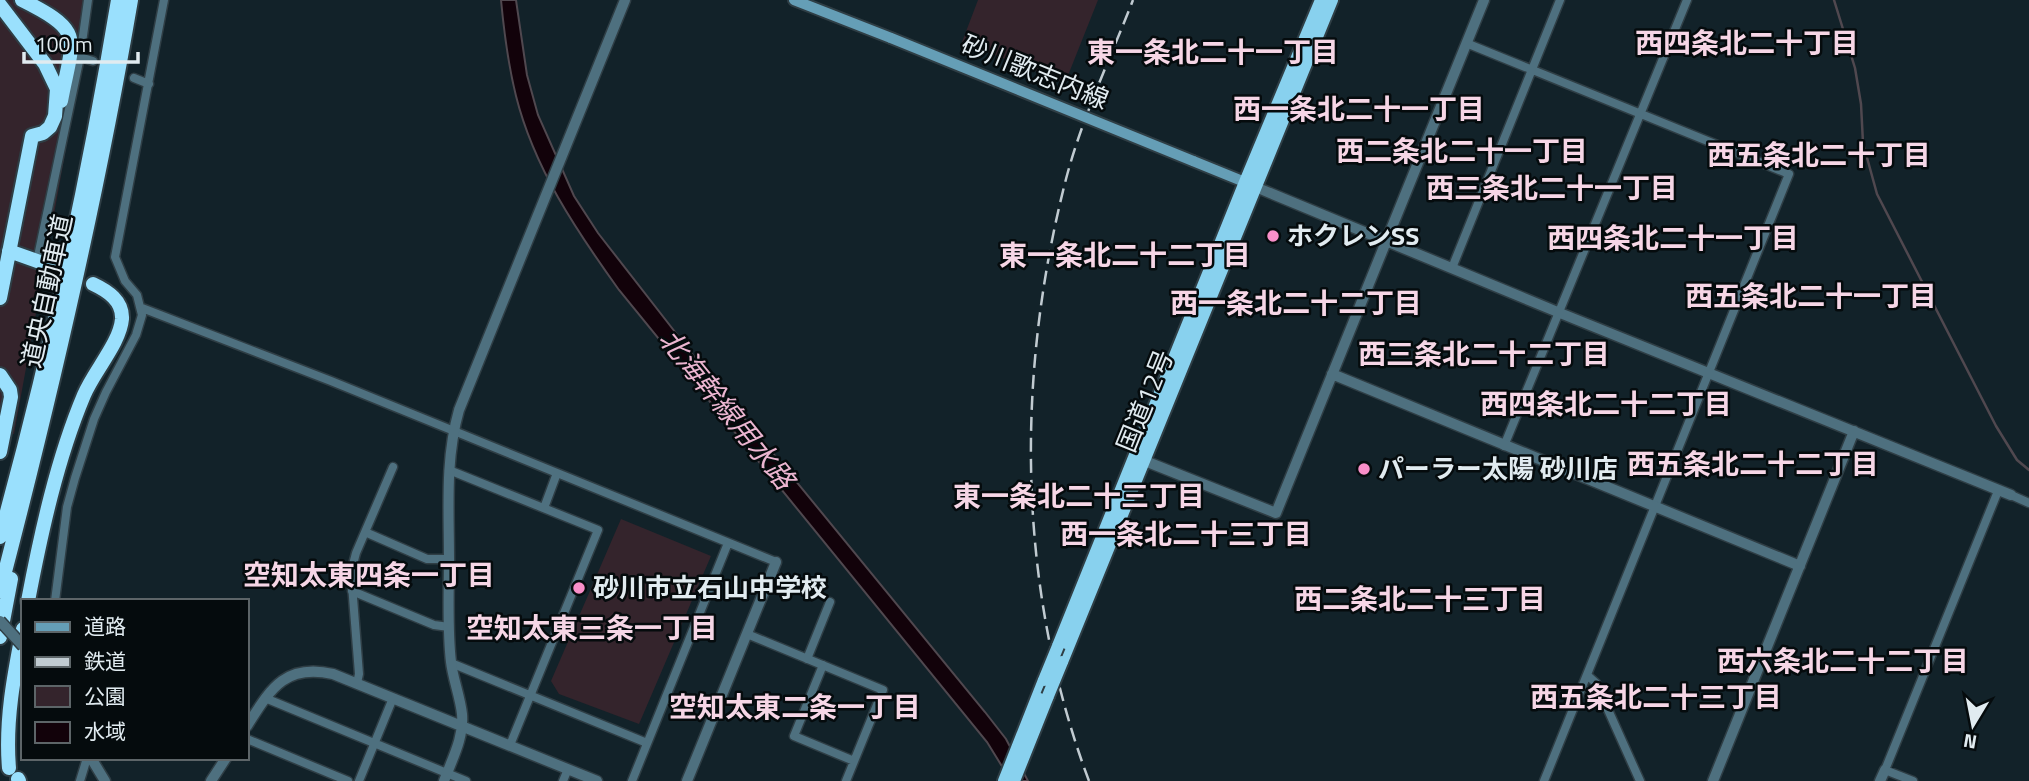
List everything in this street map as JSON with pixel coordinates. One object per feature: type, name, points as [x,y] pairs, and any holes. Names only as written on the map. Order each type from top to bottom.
[{"type":"highway","points":[[22,0],[64,24],[71,36],[57,124],[48,136],[31,141]]},
{"type":"highway","name":"道央自動車道","points":[[0,537],[25,446],[60,293],[118,0]]},
{"type":"highway","name":"道央自動車道","points":[[0,591],[36,454],[95,187],[131,0]]},
{"type":"highway","name":"国道12号","points":[[1014,781],[1044,680],[1321,0]]},
{"type":"highway","name":"国道12号","points":[[1004,781],[1048,696],[1258,187],[1332,0]]},
{"type":"highway","points":[[0,5],[45,65],[57,89],[55,116],[50,127],[31,141],[0,298]]},
{"type":"highway","points":[[9,251],[44,264]]},
{"type":"highway","points":[[28,599],[41,536],[83,396],[121,324],[122,314],[116,299],[93,284]]},
{"type":"highway","points":[[0,375],[10,390],[11,397],[0,452]]},
{"type":"highway","points":[[0,637],[36,454]]},
{"type":"highway","points":[[14,776],[8,727],[21,640]]},
{"type":"main road","name":"砂川歌志内線","points":[[794,0],[1258,187]]},
{"type":"street","points":[[44,264],[88,0]]},
{"type":"street","points":[[55,599],[67,507],[75,478],[106,392],[136,335],[142,308],[137,295],[124,281],[115,257],[164,0]]},
{"type":"street","points":[[445,777],[456,752],[462,726],[462,712],[451,663],[449,627],[449,470],[453,431],[459,410],[625,0]]},
{"type":"street","points":[[1144,461],[1276,513],[1484,0]]},
{"type":"street","points":[[1452,268],[1560,0]]},
{"type":"street","points":[[1504,446],[1687,0]]},
{"type":"street","points":[[1466,43],[1789,174],[1544,781]]},
{"type":"street","points":[[80,57],[93,61]]},
{"type":"street","points":[[134,78],[149,84]]},
{"type":"street","points":[[1258,187],[2029,503]]},
{"type":"street","points":[[142,308],[776,562],[687,781]]},
{"type":"street","points":[[1332,374],[1800,566]]},
{"type":"street","points":[[1713,781],[1854,432]]},
{"type":"street","points":[[357,683],[359,674],[351,572],[393,467]]},
{"type":"street","points":[[449,470],[598,530],[510,746]]},
{"type":"street","points":[[544,508],[557,473]]},
{"type":"street","points":[[1880,781],[1998,491]]},
{"type":"street","points":[[365,532],[427,559],[449,559]]},
{"type":"street","points":[[632,781],[728,543]]},
{"type":"street","points":[[352,592],[434,625],[449,627]]},
{"type":"street","points":[[807,659],[830,603]]},
{"type":"street","points":[[0,621],[21,644]]},
{"type":"street","points":[[747,634],[883,690],[846,781]]},
{"type":"street","points":[[451,663],[647,743]]},
{"type":"street","points":[[823,665],[794,736],[854,761]]},
{"type":"street","points":[[248,724],[273,687],[281,680],[305,671],[333,674],[597,781]]},
{"type":"street","points":[[1587,675],[1597,683],[1640,781]]},
{"type":"street","points":[[265,698],[374,743],[445,777],[466,781]]},
{"type":"street","points":[[359,781],[393,698]]},
{"type":"street","points":[[248,739],[348,781]]},
{"type":"street","points":[[80,781],[88,760]]},
{"type":"street","points":[[90,760],[105,781]]},
{"type":"street","points":[[216,780],[225,760]]},
{"type":"street","points":[[563,781],[568,769]]},
{"type":"street","points":[[1885,770],[1913,781]]},
{"type":"green space","points":[[0,0],[93,0],[14,434],[0,430]]},
{"type":"green space","points":[[978,0],[1098,0],[1065,83],[962,42]]},
{"type":"green space","points":[[621,519],[711,556],[639,724],[559,694],[551,681]]},
{"type":"water","name":"北海幹線用水路","points":[[501,0],[516,0],[527,75],[538,115],[574,196],[598,233],[700,364],[985,712],[1006,739],[1028,781],[1011,781],[987,742],[619,290],[587,244],[558,198],[524,123],[511,72]]},
{"type":"waterway","points":[[1834,0],[1855,68],[1861,104],[1863,143],[1877,194],[1996,426],[2017,460],[2029,470]]},
{"type":"tunnel","points":[[51,266],[93,284]]},
{"type":"railway","points":[[1089,781],[1065,708],[1048,634],[1037,558],[1031,482],[1032,406],[1038,330],[1049,254],[1066,179],[1088,111],[1133,0]]},
{"type":"place","name":"ホクレンSS","points":[[1273,236]]},
{"type":"place","name":"パーラー太陽 砂川店","points":[[1364,469]]},
{"type":"place","name":"砂川市立石山中学校","points":[[579,588]]},
{"type":"district","name":"西四条北二十丁目","points":[[1747,43]]},
{"type":"district","name":"東一条北二十一丁目","points":[[1213,52]]},
{"type":"district","name":"西一条北二十一丁目","points":[[1359,109]]},
{"type":"district","name":"西二条北二十一丁目","points":[[1462,151]]},
{"type":"district","name":"西五条北二十丁目","points":[[1819,155]]},
{"type":"district","name":"西三条北二十一丁目","points":[[1552,188]]},
{"type":"district","name":"西四条北二十一丁目","points":[[1673,238]]},
{"type":"district","name":"東一条北二十二丁目","points":[[1125,255]]},
{"type":"district","name":"西五条北二十一丁目","points":[[1811,296]]},
{"type":"district","name":"西一条北二十二丁目","points":[[1296,303]]},
{"type":"district","name":"西三条北二十二丁目","points":[[1484,354]]},
{"type":"district","name":"西四条北二十二丁目","points":[[1606,404]]},
{"type":"district","name":"西五条北二十二丁目","points":[[1753,464]]},
{"type":"district","name":"東一条北二十三丁目","points":[[1079,496]]},
{"type":"district","name":"西一条北二十三丁目","points":[[1186,534]]},
{"type":"district","name":"空知太東四条一丁目","points":[[369,575]]},
{"type":"district","name":"西二条北二十三丁目","points":[[1420,599]]},
{"type":"district","name":"空知太東三条一丁目","points":[[592,628]]},
{"type":"district","name":"西六条北二十二丁目","points":[[1843,661]]},
{"type":"district","name":"西五条北二十三丁目","points":[[1656,697]]},
{"type":"district","name":"空知太東二条一丁目","points":[[795,707]]}]
